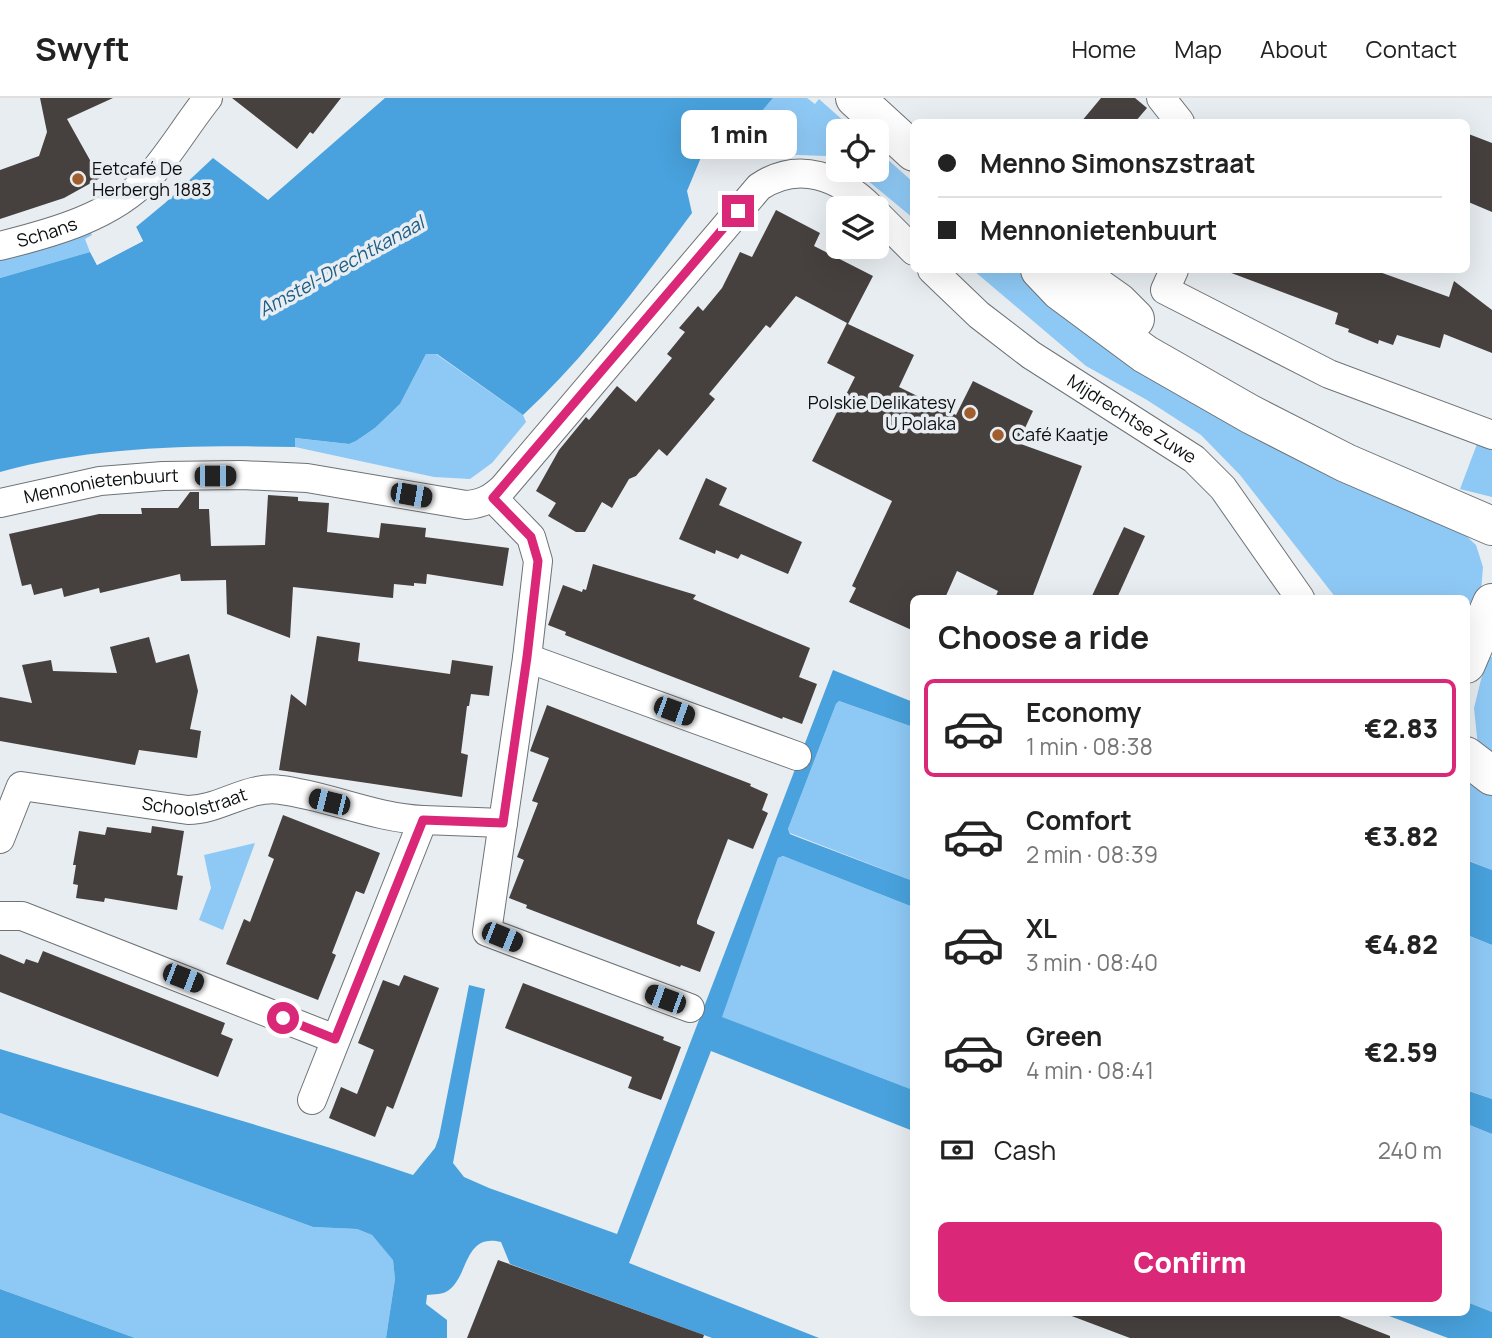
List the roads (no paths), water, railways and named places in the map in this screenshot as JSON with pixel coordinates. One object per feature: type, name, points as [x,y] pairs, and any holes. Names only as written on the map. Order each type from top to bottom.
[{"type":"street","points":[[855,98],[910,148]]},
{"type":"street","points":[[1161,98],[1178,119]]},
{"type":"street","name":"Schans","points":[[0,246],[77,223],[121,200],[149,177],[204,104]]},
{"type":"street","points":[[690,1009],[487,932],[527,657],[538,561],[531,537],[493,498],[755,190],[778,177],[805,173],[842,184],[858,196]]},
{"type":"street","points":[[889,226],[910,247]]},
{"type":"street","name":"Mijdrechtse Zuwe","points":[[935,273],[979,315],[1031,355],[1194,459],[1223,488],[1298,595]]},
{"type":"street","points":[[1043,273],[1060,291],[1145,354],[1250,414],[1346,463],[1492,526]]},
{"type":"street","points":[[1077,273],[1118,302],[1188,377]]},
{"type":"street","points":[[1169,280],[1329,374],[1492,435]]},
{"type":"street","name":"Mennonietenbuurt","points":[[0,503],[100,481],[176,476],[307,478],[466,505],[480,504],[493,498]]},
{"type":"street","points":[[1470,655],[1492,603]]},
{"type":"street","points":[[527,657],[797,755]]},
{"type":"street","points":[[1470,759],[1492,776]]},
{"type":"street","name":"Schoolstraat","points":[[0,839],[20,786],[188,810],[254,791],[281,790],[400,819],[423,820]]},
{"type":"street","points":[[312,1100],[423,820],[503,823]]},
{"type":"street","points":[[0,916],[22,916],[335,1039]]},
{"type":"water","name":"Amstel-Drechtkanaal","points":[[385,98],[773,98],[745,131],[724,150],[702,155],[687,191],[692,213],[591,344],[523,415],[437,354],[426,354],[400,404],[375,428],[349,444],[295,438],[295,447],[146,449],[72,457],[0,472],[0,278],[90,252],[97,265],[143,241],[136,227],[213,158],[268,200]]},
{"type":"water","points":[[833,670],[910,701],[910,726],[839,701],[836,704],[788,829],[790,834],[910,880],[910,906],[783,856],[778,858],[722,1017],[910,1089],[910,1130],[711,1051],[629,1263],[819,1338],[712,1338],[510,1264],[501,1242],[489,1241],[474,1249],[449,1290],[441,1294],[427,1295],[426,1304],[447,1320],[447,1338],[386,1338],[395,1279],[393,1260],[372,1235],[357,1229],[313,1227],[0,1113],[0,1049],[413,1175],[435,1148],[439,1137],[469,985],[485,989],[453,1163],[464,1177],[489,1188],[617,1234]]},
{"type":"water","points":[[1470,862],[1492,870],[1492,945],[1470,936]]},
{"type":"water","points":[[1470,1091],[1492,1099],[1492,1134],[1470,1125]]},
{"type":"water","points":[[0,1289],[135,1338],[0,1338]]},
{"type":"water","points":[[1470,1303],[1492,1312],[1492,1338],[1448,1338],[1389,1316],[1470,1316]]},
{"type":"place","name":"Eetcafé De Herbergh 1883","points":[[78,179]]},
{"type":"place","name":"Polskie Delikatesy U Polaka","points":[[970,413]]},
{"type":"place","name":"Café Kaatje","points":[[998,435]]}]
